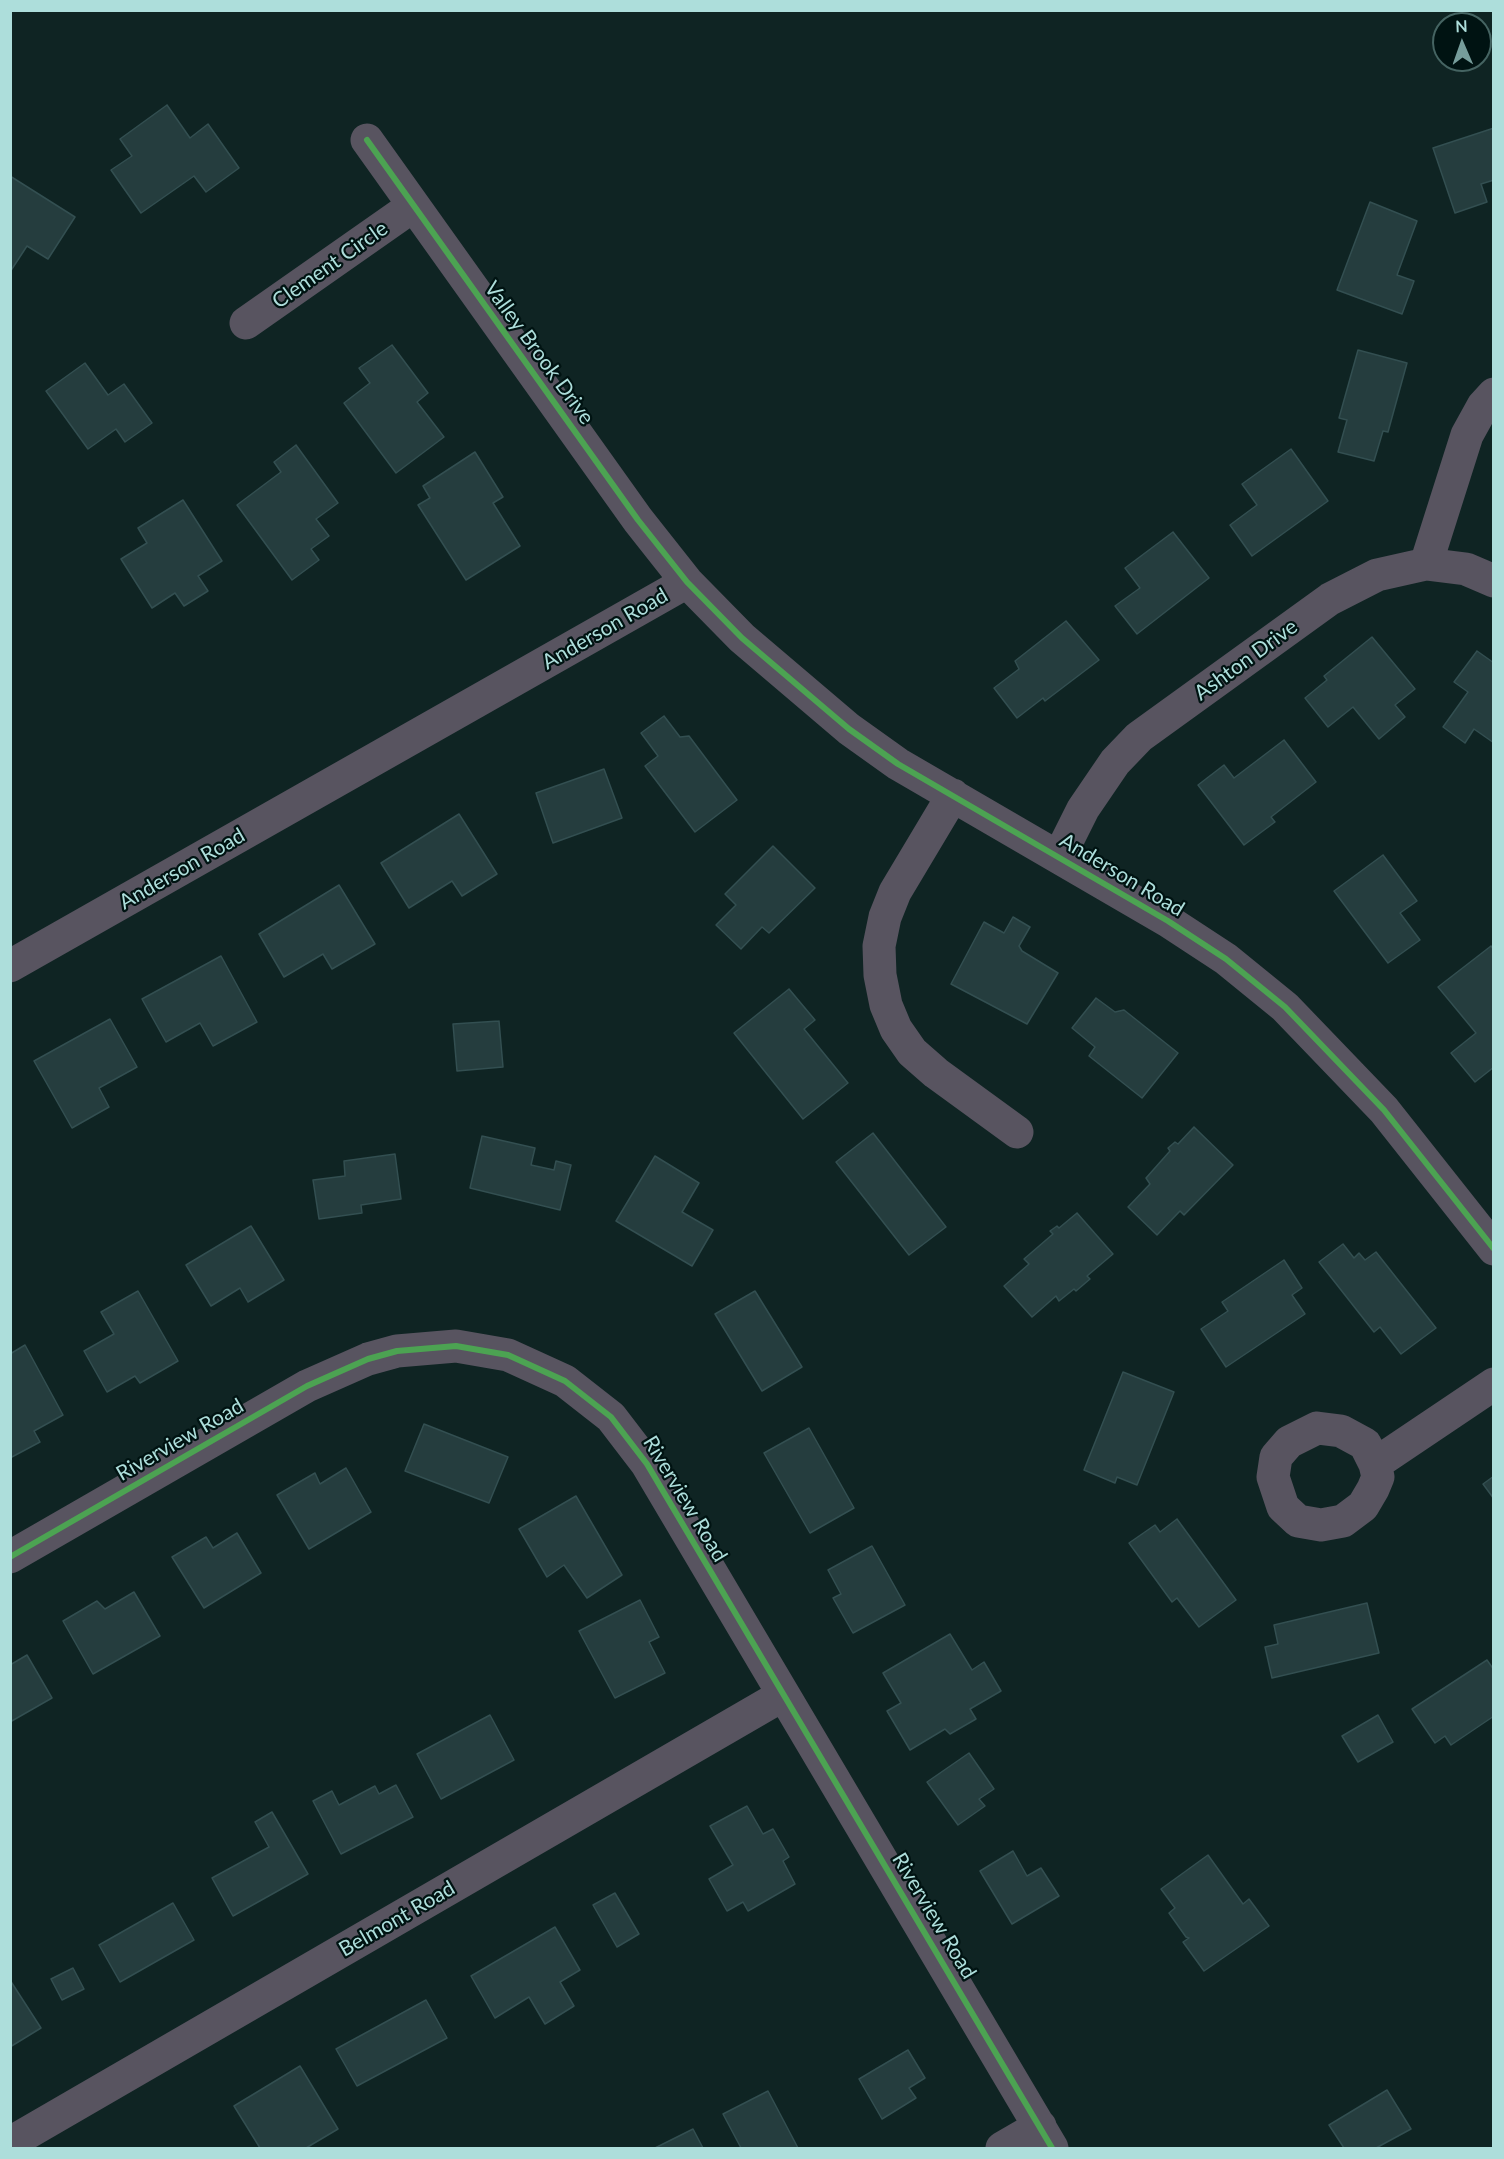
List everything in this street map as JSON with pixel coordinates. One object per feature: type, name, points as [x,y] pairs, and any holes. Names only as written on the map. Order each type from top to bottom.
[{"type":"street","name":"Valley Brook Drive","points":[[367,140],[631,510],[687,582]]},
{"type":"street","name":"Clement Circle","points":[[246,323],[413,206]]},
{"type":"street","points":[[1426,564],[1467,435],[1483,406],[1494,394]]},
{"type":"street","name":"Ashton Drive","points":[[1059,857],[1083,809],[1115,762],[1139,737],[1330,599],[1377,574],[1426,564],[1466,569],[1494,581]]},
{"type":"street","name":"Anderson Road","points":[[10,966],[687,582],[742,638],[849,729],[898,764],[1168,921],[1226,959],[1285,1007],[1384,1110],[1494,1249]]},
{"type":"street","points":[[953,795],[895,892],[885,917],[879,946],[880,975],[893,1021],[912,1052],[936,1073],[1017,1132]]},
{"type":"street","name":"Riverview Road","points":[[10,1557],[307,1386],[339,1370],[397,1351],[456,1346],[483,1349],[508,1355],[565,1381],[611,1417],[647,1464],[1046,2137]]},
{"type":"street","points":[[1375,1464],[1494,1384]]},
{"type":"street","name":"Belmont Road","points":[[10,2143],[783,1695]]},
{"type":"street","points":[[1002,2148],[1046,2137]]},
{"type":"building","points":[[167,105],[190,138],[208,124],[239,168],[206,192],[194,176],[141,213],[111,170],[132,156],[120,139]]},
{"type":"building","points":[[1494,128],[1494,180],[1481,184],[1487,202],[1455,213],[1433,148]]},
{"type":"building","points":[[10,176],[75,217],[48,259],[27,246],[10,272]]},
{"type":"building","points":[[1370,202],[1417,221],[1397,275],[1414,281],[1402,314],[1337,290]]},
{"type":"building","points":[[392,345],[428,393],[417,402],[444,437],[396,473],[344,403],[370,383],[359,368]]},
{"type":"building","points":[[1358,350],[1407,363],[1388,432],[1383,431],[1374,461],[1338,452],[1347,420],[1339,418]]},
{"type":"building","points":[[85,363],[108,395],[124,384],[152,423],[125,442],[116,429],[88,449],[46,391]]},
{"type":"building","points":[[296,445],[338,503],[316,519],[329,536],[311,549],[319,560],[292,580],[237,505],[281,472],[274,462]]},
{"type":"building","points":[[1291,449],[1328,501],[1252,556],[1230,525],[1257,505],[1242,484]]},
{"type":"building","points":[[475,452],[503,497],[493,503],[520,546],[466,580],[418,505],[430,498],[423,486]]},
{"type":"building","points":[[183,500],[222,561],[198,576],[208,591],[184,606],[175,593],[152,608],[121,559],[147,543],[138,528]]},
{"type":"building","points":[[1173,532],[1209,578],[1137,634],[1115,606],[1140,588],[1125,568]]},
{"type":"building","points":[[1066,621],[1099,660],[1045,701],[1043,698],[1017,718],[994,688],[1019,669],[1015,661]]},
{"type":"building","points":[[1372,637],[1415,689],[1395,705],[1405,717],[1379,739],[1353,707],[1328,727],[1305,698],[1327,680],[1324,676]]},
{"type":"building","points":[[1477,651],[1494,663],[1494,743],[1474,729],[1465,743],[1443,727],[1468,692],[1454,682]]},
{"type":"building","points":[[664,716],[680,737],[689,736],[737,800],[695,832],[645,766],[658,756],[641,733]]},
{"type":"building","points":[[1284,740],[1316,782],[1271,817],[1275,822],[1244,845],[1198,785],[1224,765],[1234,778]]},
{"type":"building","points":[[604,769],[622,818],[553,843],[536,793]]},
{"type":"building","points":[[459,814],[497,874],[462,896],[452,881],[409,908],[381,863]]},
{"type":"building","points":[[773,846],[815,888],[769,933],[762,927],[741,949],[716,925],[736,905],[725,894]]},
{"type":"building","points":[[1383,855],[1417,901],[1400,913],[1420,940],[1388,963],[1334,891]]},
{"type":"building","points":[[339,885],[375,944],[332,969],[323,954],[284,977],[259,934]]},
{"type":"building","points":[[1013,917],[1030,927],[1019,946],[1022,951],[1058,973],[1027,1024],[951,984],[984,922],[1004,933]]},
{"type":"building","points":[[1491,946],[1494,950],[1494,1067],[1475,1082],[1451,1053],[1476,1033],[1438,987]]},
{"type":"building","points":[[221,956],[257,1022],[213,1046],[200,1023],[166,1042],[142,999]]},
{"type":"building","points":[[789,989],[815,1020],[804,1029],[848,1083],[803,1119],[734,1033]]},
{"type":"building","points":[[1096,998],[1115,1012],[1124,1010],[1178,1053],[1142,1098],[1089,1056],[1095,1047],[1072,1028]]},
{"type":"building","points":[[110,1019],[137,1067],[99,1088],[109,1107],[72,1128],[34,1061]]},
{"type":"building","points":[[499,1021],[503,1067],[457,1071],[453,1024]]},
{"type":"building","points":[[1194,1127],[1233,1165],[1184,1215],[1180,1211],[1157,1235],[1128,1207],[1150,1184],[1146,1178],[1170,1151],[1168,1148],[1175,1142],[1178,1144]]},
{"type":"building","points":[[873,1133],[946,1227],[909,1255],[836,1162]]},
{"type":"building","points":[[482,1136],[535,1148],[531,1165],[554,1170],[556,1161],[571,1165],[560,1210],[470,1188]]},
{"type":"building","points":[[395,1154],[401,1199],[361,1205],[362,1213],[319,1219],[313,1180],[345,1176],[344,1161]]},
{"type":"building","points":[[655,1156],[699,1183],[682,1212],[713,1230],[692,1266],[616,1221]]},
{"type":"building","points":[[1077,1213],[1113,1254],[1087,1276],[1090,1279],[1076,1291],[1074,1289],[1059,1301],[1056,1296],[1032,1317],[1004,1286],[1029,1264],[1024,1259],[1053,1234],[1050,1231],[1057,1226],[1059,1228]]},
{"type":"building","points":[[251,1226],[284,1280],[248,1302],[240,1288],[211,1306],[186,1265]]},
{"type":"building","points":[[1343,1244],[1354,1258],[1359,1253],[1365,1260],[1376,1252],[1436,1328],[1401,1354],[1380,1327],[1374,1332],[1319,1262]]},
{"type":"building","points":[[1284,1260],[1302,1288],[1292,1295],[1305,1314],[1226,1367],[1201,1329],[1228,1311],[1222,1302]]},
{"type":"building","points":[[138,1291],[178,1361],[140,1383],[135,1376],[107,1392],[84,1351],[114,1334],[101,1312]]},
{"type":"building","points":[[755,1291],[802,1367],[762,1391],[715,1314]]},
{"type":"building","points":[[25,1345],[63,1415],[34,1431],[40,1442],[10,1458],[10,1354]]},
{"type":"building","points":[[1123,1372],[1174,1392],[1137,1485],[1117,1477],[1115,1483],[1084,1470]]},
{"type":"building","points":[[424,1424],[508,1457],[489,1503],[405,1471]]},
{"type":"building","points":[[809,1428],[854,1508],[810,1533],[764,1453]]},
{"type":"building","points":[[346,1468],[371,1512],[309,1549],[277,1495],[315,1473],[320,1484]]},
{"type":"building","points":[[1494,1476],[1494,1499],[1483,1484]]},
{"type":"building","points":[[576,1496],[622,1575],[587,1598],[564,1565],[547,1577],[519,1529]]},
{"type":"building","points":[[1177,1519],[1236,1600],[1199,1627],[1177,1598],[1172,1602],[1129,1543],[1155,1525],[1160,1532]]},
{"type":"building","points":[[237,1533],[261,1573],[204,1608],[172,1557],[206,1537],[213,1548]]},
{"type":"building","points":[[872,1546],[905,1605],[853,1633],[833,1598],[841,1594],[828,1570]]},
{"type":"building","points":[[134,1592],[160,1636],[93,1674],[63,1621],[97,1601],[105,1609]]},
{"type":"building","points":[[640,1600],[659,1637],[649,1642],[665,1673],[615,1698],[579,1631]]},
{"type":"building","points":[[1367,1603],[1379,1653],[1272,1678],[1265,1647],[1278,1644],[1274,1625]]},
{"type":"building","points":[[950,1634],[972,1670],[984,1662],[1001,1691],[970,1709],[976,1719],[950,1734],[945,1729],[910,1750],[887,1711],[901,1703],[883,1673]]},
{"type":"building","points":[[27,1655],[52,1698],[10,1722],[10,1665]]},
{"type":"building","points":[[1487,1660],[1494,1670],[1494,1716],[1451,1745],[1445,1736],[1435,1743],[1412,1709]]},
{"type":"building","points":[[490,1715],[514,1760],[441,1799],[417,1754]]},
{"type":"building","points":[[1378,1715],[1393,1742],[1358,1762],[1342,1736]]},
{"type":"building","points":[[969,1753],[994,1789],[979,1799],[985,1806],[958,1825],[927,1782]]},
{"type":"building","points":[[396,1785],[413,1817],[341,1854],[313,1801],[332,1791],[339,1805],[375,1786],[379,1794]]},
{"type":"building","points":[[747,1806],[763,1834],[773,1829],[789,1857],[783,1861],[795,1884],[748,1911],[743,1902],[727,1911],[709,1879],[733,1865],[710,1826]]},
{"type":"building","points":[[272,1812],[308,1874],[233,1916],[212,1878],[269,1847],[255,1822]]},
{"type":"building","points":[[1013,1851],[1027,1876],[1041,1868],[1059,1896],[1012,1924],[980,1871]]},
{"type":"building","points":[[1208,1855],[1243,1904],[1249,1899],[1269,1926],[1204,1971],[1183,1942],[1189,1938],[1169,1913],[1175,1908],[1161,1889]]},
{"type":"building","points":[[615,1893],[639,1934],[617,1947],[593,1905]]},
{"type":"building","points":[[173,1903],[194,1940],[120,1982],[99,1945]]},
{"type":"building","points":[[555,1927],[580,1970],[560,1982],[574,2006],[545,2024],[529,1997],[495,2018],[471,1976]]},
{"type":"building","points":[[73,1968],[84,1989],[62,2000],[51,1979]]},
{"type":"building","points":[[10,1980],[41,2028],[10,2047]]},
{"type":"building","points":[[426,2000],[447,2038],[357,2086],[336,2049]]},
{"type":"building","points":[[908,2050],[925,2078],[909,2088],[916,2098],[882,2119],[859,2079]]},
{"type":"building","points":[[300,2066],[338,2129],[306,2148],[260,2148],[234,2106]]},
{"type":"building","points":[[1387,2090],[1411,2129],[1376,2148],[1344,2148],[1329,2125]]},
{"type":"building","points":[[768,2091],[798,2148],[741,2148],[723,2114]]},
{"type":"building","points":[[693,2129],[703,2148],[655,2148]]},
{"type":"cycle path","points":[[367,140],[638,520],[687,582],[742,638],[849,729],[898,764],[1168,921],[1226,959],[1285,1007],[1384,1110],[1494,1249]]},
{"type":"cycle path","points":[[10,1557],[307,1386],[368,1359],[397,1351],[456,1346],[508,1355],[565,1381],[611,1417],[647,1464],[1052,2148]]}]
